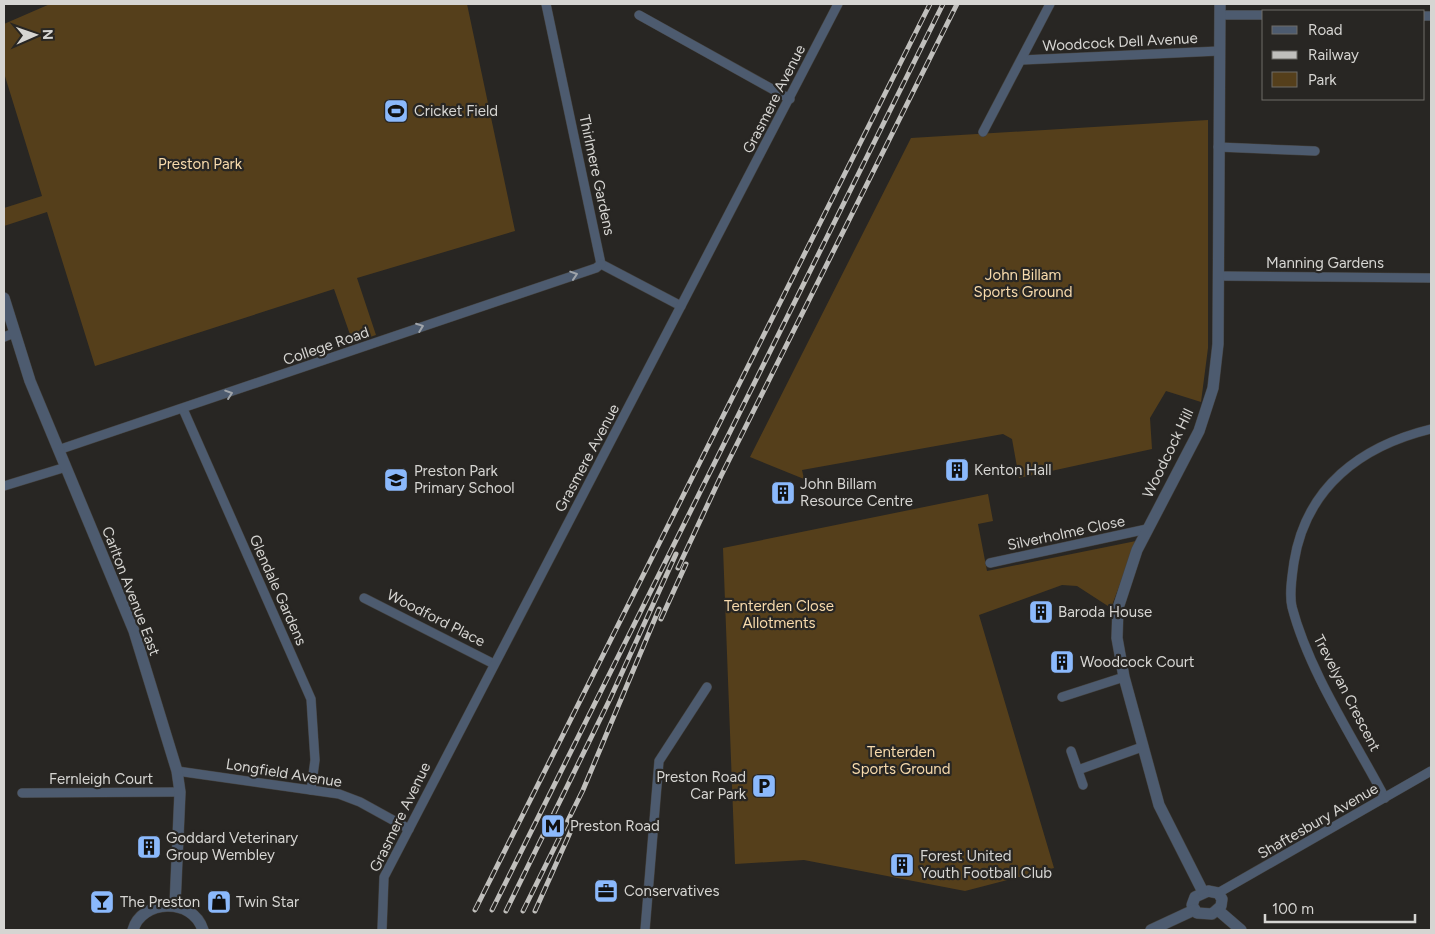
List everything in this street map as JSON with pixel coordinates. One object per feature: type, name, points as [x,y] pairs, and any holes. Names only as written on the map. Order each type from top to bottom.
[{"type":"street","name":"Thirlmere Gardens","points":[[546,4],[601,264]]},
{"type":"street","name":"Grasmere Avenue","points":[[382,930],[383,882],[409,829],[838,4]]},
{"type":"street","name":"Woodcock Dell Avenue","points":[[983,132],[1050,4]]},
{"type":"street","points":[[1220,9],[1262,15]]},
{"type":"street","name":"Woodcock Hill","points":[[1202,892],[1159,805],[1142,748],[1116,638],[1118,608],[1130,567],[1147,529],[1200,431],[1213,388],[1218,344],[1220,9]]},
{"type":"street","points":[[639,15],[790,99]]},
{"type":"street","name":"Woodcock Dell Avenue","points":[[1022,60],[1219,51]]},
{"type":"street","points":[[1218,148],[1315,151]]},
{"type":"street","points":[[601,264],[681,306]]},
{"type":"street","name":"College Road","points":[[58,450],[374,344],[445,317],[596,268],[601,264]]},
{"type":"street","name":"Manning Gardens","points":[[1218,276],[1431,278]]},
{"type":"street","name":"Carlton Avenue East","points":[[4,298],[9,335],[30,380],[134,631],[177,771],[180,792],[175,905]]},
{"type":"street","name":"Glendale Gardens","points":[[183,409],[311,699],[315,760],[311,790]]},
{"type":"street","name":"Trevelyan Crescent","points":[[1386,798],[1316,669],[1292,605],[1292,576],[1297,545],[1310,510],[1333,479],[1352,464],[1378,448],[1404,435],[1431,429]]},
{"type":"street","points":[[4,486],[66,467]]},
{"type":"street","name":"Silverholme Close","points":[[990,563],[1147,529]]},
{"type":"street","name":"Woodford Place","points":[[364,598],[494,664]]},
{"type":"street","points":[[1062,697],[1124,677]]},
{"type":"street","points":[[645,930],[659,761],[708,687]]},
{"type":"street","points":[[1078,770],[1142,748]]},
{"type":"street","points":[[1071,751],[1083,785]]},
{"type":"street","name":"Longfield Avenue","points":[[177,771],[338,794],[360,802],[409,829]]},
{"type":"street","name":"Shaftesbury Avenue","points":[[1218,893],[1431,771]]},
{"type":"street","name":"Fernleigh Court","points":[[22,793],[180,792]]},
{"type":"street","points":[[1202,892],[1218,893],[1222,899],[1218,911],[1204,915],[1194,910],[1192,905],[1195,897],[1202,892]]},
{"type":"street","points":[[133,930],[139,919],[152,910],[175,905],[198,918],[203,930]]},
{"type":"street","points":[[1151,930],[1194,910]]},
{"type":"street","points":[[1218,911],[1241,930]]},
{"type":"green space","name":"Preston Park","points":[[50,4],[467,4],[515,231],[357,278],[376,335],[353,343],[334,289],[95,366],[47,212],[4,226],[4,208],[42,196],[4,73],[4,24]]},
{"type":"green space","name":"John Billam Sports Ground","points":[[1208,120],[1208,348],[1201,402],[1166,391],[1150,418],[1152,449],[1019,478],[1012,439],[1003,434],[802,470],[804,479],[750,457],[911,138]]},
{"type":"green space","name":"Tenterden Sports Ground","points":[[988,494],[993,521],[978,524],[987,571],[1136,541],[1111,608],[1077,586],[1062,585],[979,615],[1054,868],[965,891],[804,860],[735,864],[723,548]]},
{"type":"railway","points":[[475,910],[930,4]]},
{"type":"railway","points":[[492,910],[943,4]]},
{"type":"railway","points":[[678,568],[721,476],[957,4]]},
{"type":"railway","points":[[506,911],[610,699],[676,554]]},
{"type":"railway","points":[[661,619],[686,564]]},
{"type":"railway","points":[[523,911],[583,790],[659,609]]},
{"type":"railway","points":[[535,911],[573,826]]},
{"type":"place","name":"Cricket Field","points":[[396,111]]},
{"type":"place","name":"Kenton Hall","points":[[957,470]]},
{"type":"place","name":"Preston Park Primary School","points":[[396,480]]},
{"type":"place","name":"John Billam Resource Centre","points":[[783,493]]},
{"type":"place","name":"Baroda House","points":[[1041,612]]},
{"type":"place","name":"Woodcock Court","points":[[1062,662]]},
{"type":"place","name":"Preston Road Car Park","points":[[764,786]]},
{"type":"place","name":"Preston Road","points":[[553,826]]},
{"type":"place","name":"Goddard Veterinary Group Wembley","points":[[149,847]]},
{"type":"place","name":"Forest United Youth Football Club","points":[[902,865]]},
{"type":"place","name":"Conservatives","points":[[606,891]]},
{"type":"place","name":"The Preston","points":[[102,902]]},
{"type":"place","name":"Twin Star","points":[[219,902]]},
{"type":"park label","name":"Tenterden Close Allotments","points":[[779,614]]}]
